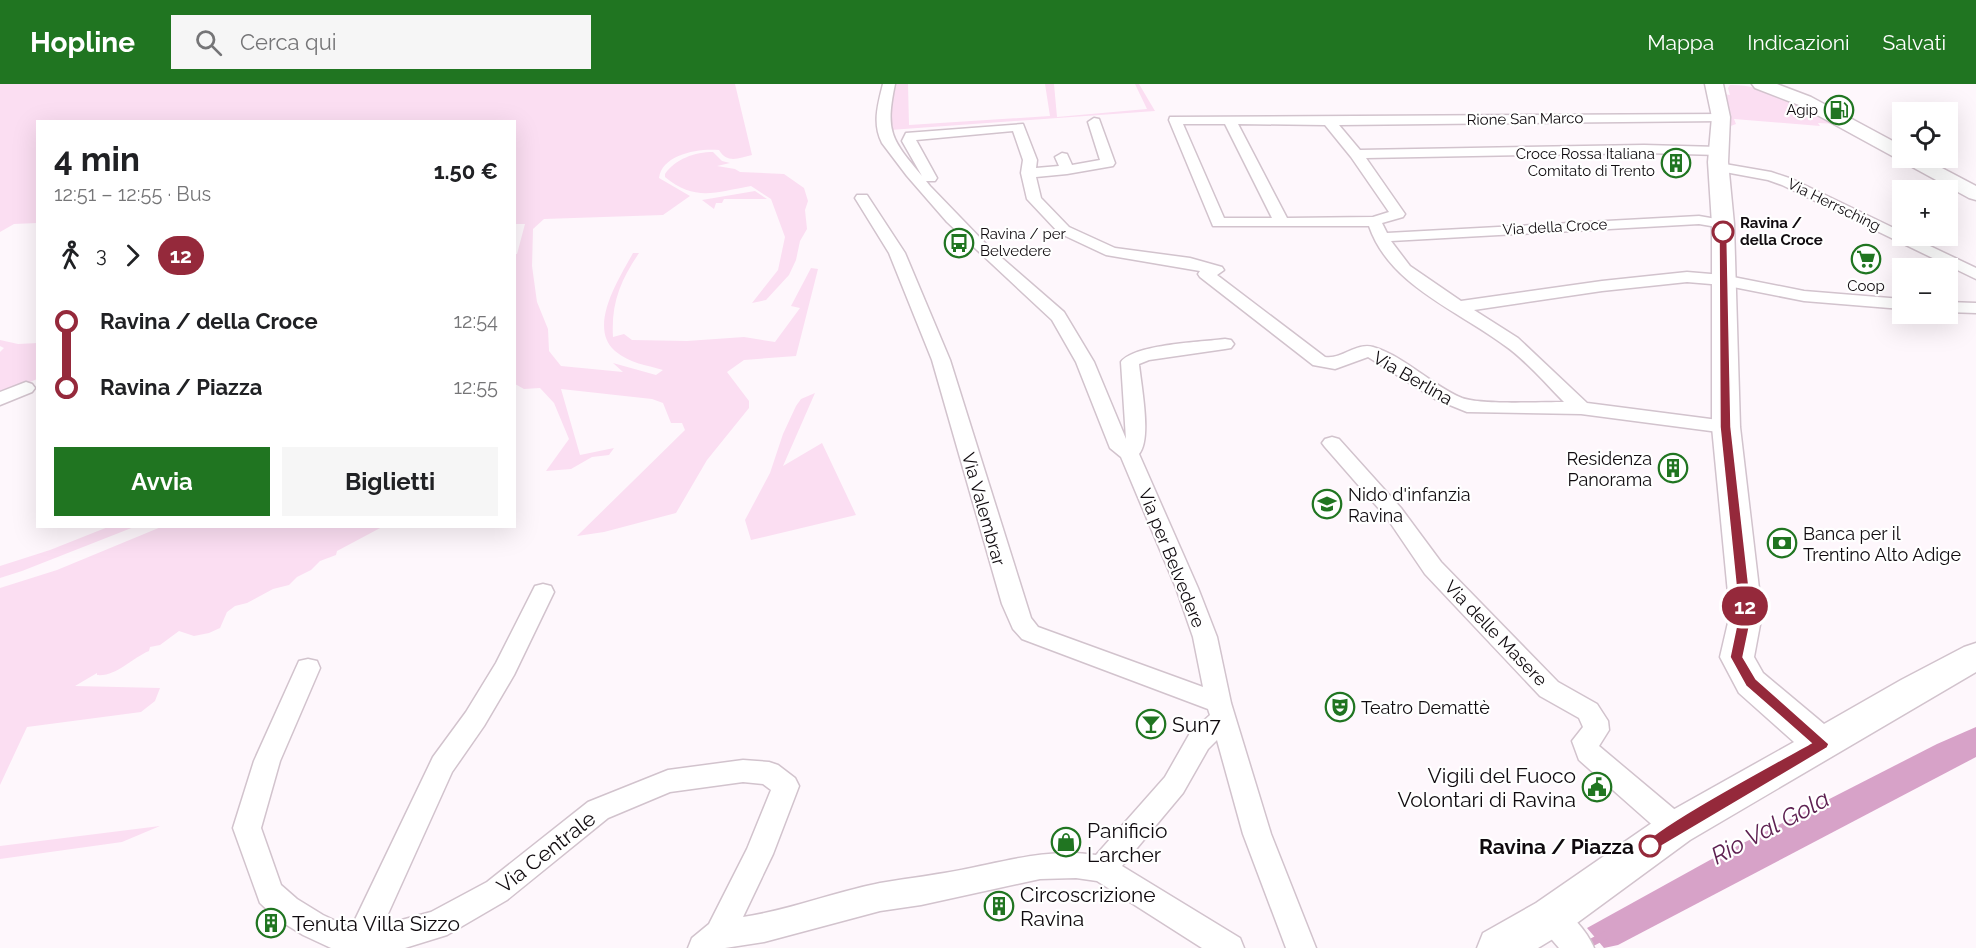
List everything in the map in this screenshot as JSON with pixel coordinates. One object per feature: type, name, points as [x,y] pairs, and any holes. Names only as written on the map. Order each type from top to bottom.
[{"type":"street","name":"Via per Belvedere","points":[[890,84],[882,115],[884,134],[897,154],[962,217]]},
{"type":"street","points":[[1713,84],[1721,117],[1719,159],[1723,224],[1726,427],[1746,614],[1737,657],[1751,682],[1822,744]]},
{"type":"street","points":[[1761,84],[1805,101],[1892,149]]},
{"type":"street","name":"Rione San Marco","points":[[1329,121],[1356,154],[1398,214],[1374,221],[1218,223],[1175,120],[1176,118],[1230,121],[1329,121],[1721,117]]},
{"type":"street","points":[[1230,121],[1282,222]]},
{"type":"street","points":[[1028,173],[1064,163],[1108,163],[1094,123]]},
{"type":"street","name":"Via per Belvedere","points":[[1207,270],[1112,252],[1064,230],[1034,200],[1028,173],[1030,160],[1018,127],[911,136],[909,141],[962,217],[977,244],[1035,292],[1060,318],[1074,339],[1120,448],[1129,453],[1191,598],[1205,638],[1221,710],[1257,834],[1301,948]]},
{"type":"street","name":"Rione San Marco","points":[[1356,154],[1644,149],[1719,159]]},
{"type":"street","name":"Via Herrsching","points":[[1719,159],[1786,182],[1976,274]]},
{"type":"street","points":[[1928,168],[1976,194]]},
{"type":"street","name":"Via Valembrar","points":[[862,198],[897,253],[941,360],[995,548],[1021,623],[1030,633],[1221,710]]},
{"type":"street","name":"Via della Croce","points":[[1388,244],[1699,220],[1723,224]]},
{"type":"street","points":[[1374,221],[1404,269],[1524,351],[1581,408]]},
{"type":"street","name":"Via Berlina","points":[[1207,270],[1319,361],[1335,364],[1369,351],[1386,358],[1450,401],[1467,406],[1581,408],[1726,427]]},
{"type":"street","points":[[1457,307],[1602,286],[1687,277],[1723,280],[1804,296],[1892,303]]},
{"type":"street","points":[[1958,308],[1976,308]]},
{"type":"street","points":[[1129,453],[1135,447],[1136,434],[1130,362],[1145,355],[1225,344]]},
{"type":"street","points":[[0,399],[26,388]]},
{"type":"street","name":"Via delle Masere","points":[[1332,443],[1394,513],[1433,568],[1549,689],[1588,711],[1595,721],[1596,730],[1585,741],[1588,752],[1677,828]]},
{"type":"street","points":[[308,668],[267,761],[247,828],[270,893],[287,909],[313,926],[358,947],[442,765],[475,719],[505,668],[543,592]]},
{"type":"street","points":[[1497,948],[1566,934],[1677,828],[1976,656]]},
{"type":"street","points":[[1102,869],[1174,785],[1198,741],[1221,710]]},
{"type":"street","name":"Via Centrale","points":[[358,947],[437,925],[497,891],[598,810],[668,781],[743,771],[769,773],[786,786],[759,854],[711,941]]},
{"type":"street","points":[[711,941],[880,897],[921,892],[1040,866],[1076,865],[1102,869],[1229,948]]},
{"type":"shaded area","points":[[0,84],[735,84],[752,155],[730,159],[719,150],[702,150],[674,158],[667,163],[659,178],[690,196],[663,215],[544,219],[533,229],[532,266],[537,302],[548,329],[549,351],[561,366],[623,372],[613,363],[656,375],[663,370],[620,355],[607,341],[604,329],[609,302],[633,253],[639,253],[618,293],[613,325],[613,337],[624,334],[632,340],[687,341],[744,337],[775,342],[800,308],[791,306],[811,268],[818,269],[796,356],[744,360],[727,372],[749,401],[749,408],[707,460],[676,513],[604,532],[577,536],[685,430],[682,423],[671,423],[663,403],[652,399],[561,389],[580,455],[614,448],[609,455],[592,457],[571,469],[546,471],[569,439],[554,403],[540,388],[524,389],[516,385],[516,254],[525,224],[516,224],[516,120],[36,120],[36,223],[14,224],[0,232]]},
{"type":"shaded area","points":[[894,84],[908,84],[909,125],[1050,116],[1045,84],[1054,84],[1057,117],[1147,109],[1135,84],[1139,84],[1155,111],[890,130],[890,104]]},
{"type":"shaded area","points":[[1730,85],[1758,88],[1772,93],[1837,124],[1818,123],[1820,126],[1734,119],[1736,124],[1728,127],[1724,94],[1730,95],[1728,88]]},
{"type":"shaded area","points":[[713,152],[722,161],[730,163],[717,166],[740,172],[784,174],[804,188],[808,201],[805,210],[807,229],[800,241],[796,260],[789,275],[766,300],[752,303],[778,270],[785,237],[771,199],[751,186],[716,192],[696,192],[686,190],[665,177],[669,169],[680,160],[699,153]]},
{"type":"shaded area","points":[[755,191],[767,199],[724,199],[722,203],[716,203],[714,209],[702,200]]},
{"type":"shaded area","points":[[0,340],[18,344],[36,343],[36,379],[0,395],[0,352],[4,348],[0,346]]},
{"type":"shaded area","points":[[815,393],[783,466],[822,443],[856,515],[751,540],[745,520],[770,473],[783,434],[796,406],[801,399]]},
{"type":"shaded area","points":[[105,528],[131,528],[0,578],[0,566],[50,550]]},
{"type":"shaded area","points":[[159,528],[380,528],[337,551],[336,555],[320,561],[289,585],[273,589],[247,603],[235,606],[227,612],[220,628],[194,636],[179,631],[160,645],[150,647],[149,651],[117,670],[104,675],[97,675],[97,673],[75,686],[160,688],[155,701],[141,712],[27,727],[0,785],[0,588],[57,570]]},
{"type":"shaded area","points":[[1976,727],[1976,757],[1618,945],[1604,948],[1587,928],[1710,860],[1937,744]]},
{"type":"shaded area","points":[[160,826],[122,842],[0,859],[0,846]]},
{"type":"waterway","name":"Rio Val Gola","points":[[1581,948],[1604,936]]},
{"type":"bus line","name":"12","points":[[1650,846],[1822,744],[1751,682],[1737,657],[1746,614],[1726,427],[1723,232]]},
{"type":"place","name":"Agip","points":[[1839,110]]},
{"type":"place","name":"Croce Rossa Italiana Comitato di Trento","points":[[1676,163]]},
{"type":"place","name":"Ravina / della Croce","points":[[1723,232]]},
{"type":"place","name":"Ravina / per Belvedere","points":[[959,243]]},
{"type":"place","name":"Coop","points":[[1866,259]]},
{"type":"place","name":"Residenza Panorama","points":[[1673,468]]},
{"type":"place","name":"Nido d'infanzia Ravina","points":[[1327,504]]},
{"type":"place","name":"Banca per il Trentino Alto Adige","points":[[1782,543]]},
{"type":"place","name":"Teatro Demattè","points":[[1340,707]]},
{"type":"place","name":"Sun7","points":[[1151,724]]},
{"type":"place","name":"Vigili del Fuoco Volontari di Ravina","points":[[1597,787]]},
{"type":"place","name":"Panificio Larcher","points":[[1066,842]]},
{"type":"place","name":"Ravina / Piazza","points":[[1650,846]]},
{"type":"place","name":"Circoscrizione Ravina","points":[[999,906]]},
{"type":"place","name":"Tenuta Villa Sizzo","points":[[271,923]]}]
